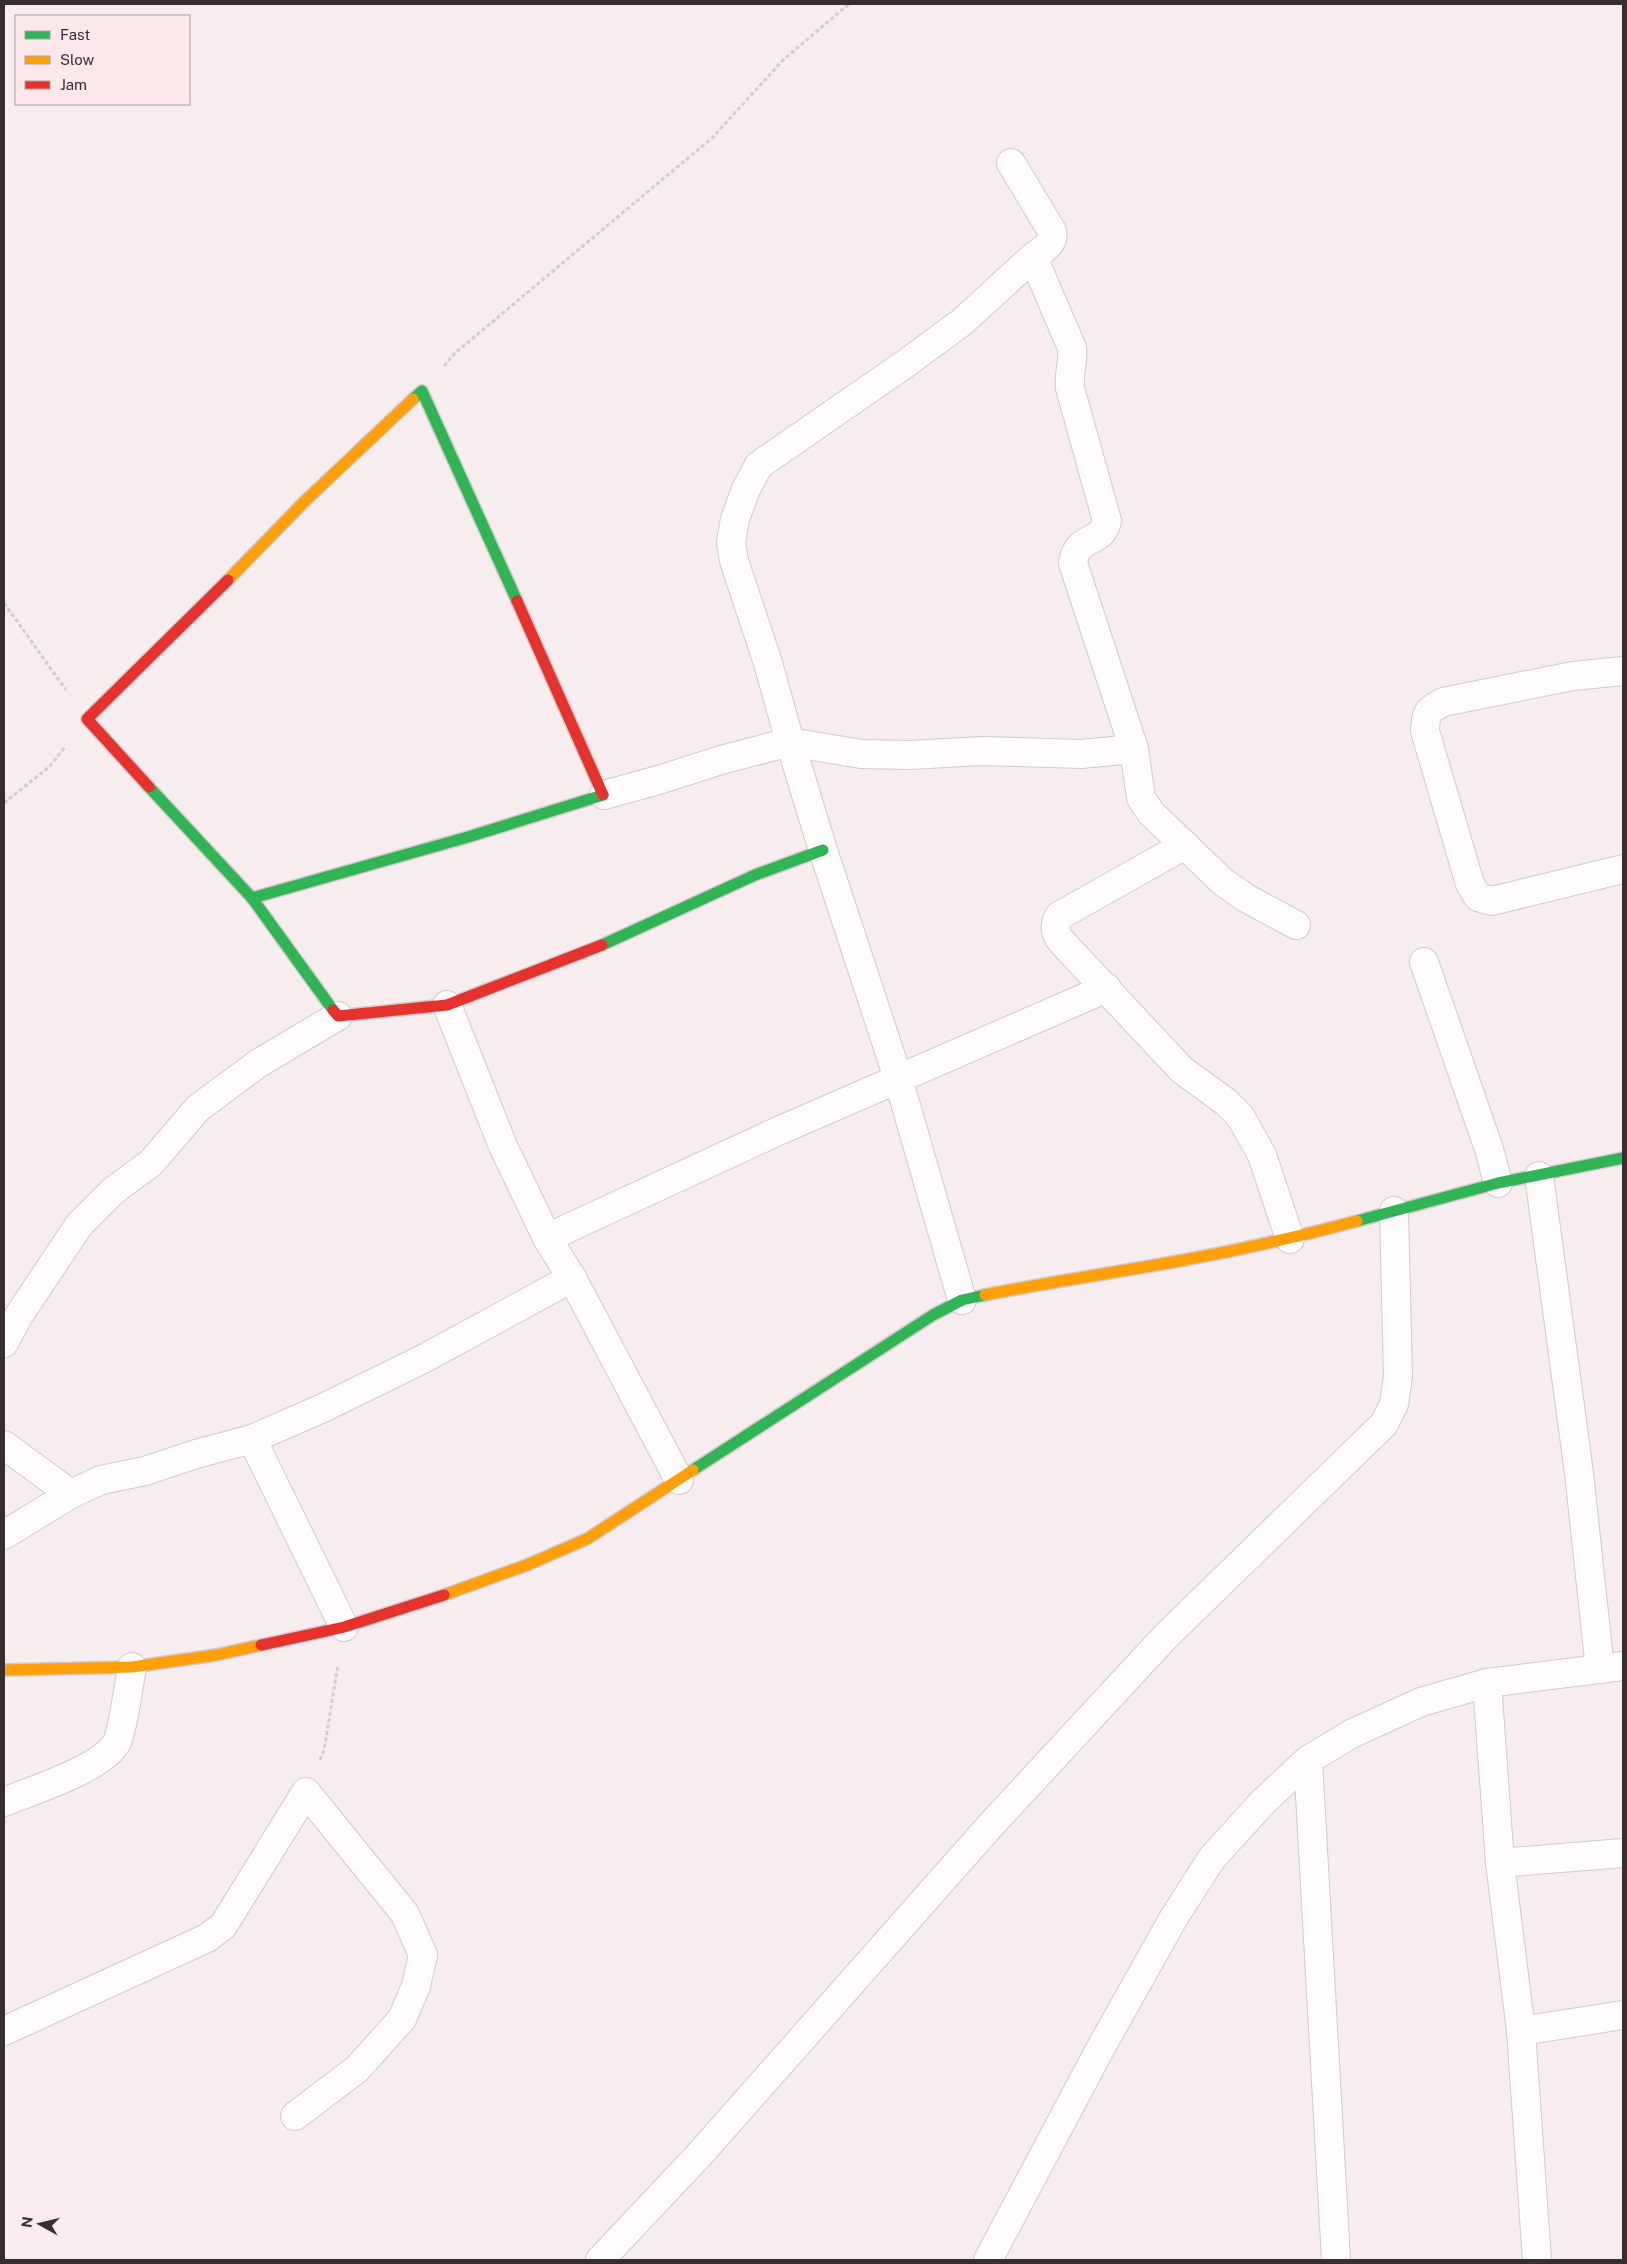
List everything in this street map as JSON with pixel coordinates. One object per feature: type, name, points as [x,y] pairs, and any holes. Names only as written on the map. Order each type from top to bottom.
[{"type":"street","points":[[962,1300],[898,1078],[823,850],[768,663],[734,561],[733,535],[735,519],[746,488],[759,465],[905,364],[962,322],[1049,244],[1053,235],[1052,231],[1011,163]]},
{"type":"street","points":[[1033,257],[1072,348],[1073,359],[1069,377],[1070,388],[1107,521],[1106,528],[1101,534],[1078,546],[1073,563],[1134,749],[1141,798],[1151,813],[1223,882],[1246,898],[1296,925]]},
{"type":"street","points":[[338,1016],[252,898],[87,719],[211,598],[305,501],[422,391],[604,794]]},
{"type":"street","points":[[1623,672],[1573,676],[1443,702],[1428,711],[1425,717],[1425,731],[1470,884],[1478,898],[1492,901],[1623,869]]},
{"type":"street","points":[[252,898],[468,837],[604,794],[662,779],[721,760],[790,742],[861,754],[910,755],[981,751],[1081,754],[1134,749]]},
{"type":"street","points":[[1185,845],[1059,916],[1056,922],[1056,933],[1060,941],[1182,1070],[1226,1102],[1240,1116],[1262,1155],[1290,1239]]},
{"type":"street","points":[[4,1344],[19,1315],[79,1225],[114,1190],[151,1163],[198,1108],[259,1063],[338,1016],[447,1005],[583,953],[755,875],[823,850]]},
{"type":"street","points":[[1424,962],[1486,1139],[1498,1184]]},
{"type":"street","points":[[547,1238],[898,1078],[1106,988]]},
{"type":"street","points":[[447,1005],[503,1146],[547,1238],[572,1278],[680,1480]]},
{"type":"street","points":[[4,1670],[132,1668],[216,1655],[344,1627],[440,1597],[527,1565],[586,1539],[933,1315],[962,1300],[1033,1285],[1180,1262],[1290,1239],[1498,1184],[1623,1158]]},
{"type":"street","points":[[988,2260],[1099,2051],[1173,1920],[1212,1858],[1263,1802],[1308,1760],[1351,1734],[1421,1702],[1487,1683],[1612,1668],[1579,1473],[1539,1176]]},
{"type":"street","points":[[600,2260],[706,2146],[990,1826],[1166,1636],[1384,1424],[1394,1404],[1398,1377],[1394,1211]]},
{"type":"street","points":[[4,1535],[71,1494],[101,1480],[145,1471],[196,1454],[252,1439],[323,1408],[423,1359],[572,1278]]},
{"type":"street","points":[[252,1439],[344,1627]]},
{"type":"street","points":[[4,1446],[71,1494]]},
{"type":"street","points":[[4,1802],[86,1768],[108,1754],[118,1741],[132,1668]]},
{"type":"street","points":[[1487,1683],[1500,1863],[1522,2031],[1536,2260]]},
{"type":"street","points":[[1308,1760],[1336,2260]]},
{"type":"street","points":[[4,2031],[207,1938],[223,1926],[306,1792],[405,1914],[423,1955],[416,1986],[402,2019],[357,2068],[295,2116]]},
{"type":"street","points":[[1500,1863],[1623,1853]]},
{"type":"street","points":[[1522,2031],[1623,2015]]},
{"type":"path","points":[[422,391],[454,354],[712,138],[783,60],[849,4]]},
{"type":"path","points":[[4,603],[87,719],[50,767],[4,804]]},
{"type":"path","points":[[306,1792],[324,1750],[344,1627]]},
{"type":"traffic: fast","points":[[413,399],[422,391],[517,601]]},
{"type":"traffic: fast","points":[[149,787],[252,898],[333,1010]]},
{"type":"traffic: fast","points":[[252,898],[468,837],[603,795]]},
{"type":"traffic: fast","points":[[602,945],[755,875],[823,850]]},
{"type":"traffic: fast","points":[[1357,1221],[1498,1183],[1623,1158]]},
{"type":"traffic: fast","points":[[693,1470],[933,1315],[962,1300],[985,1295]]},
{"type":"traffic: slow","points":[[228,580],[305,501],[413,399]]},
{"type":"traffic: slow","points":[[985,1295],[1224,1252],[1291,1238],[1357,1221]]},
{"type":"traffic: slow","points":[[444,1595],[527,1565],[587,1539],[693,1470]]},
{"type":"traffic: slow","points":[[4,1670],[132,1667],[216,1655],[261,1645]]},
{"type":"traffic: jam","points":[[149,787],[87,719],[228,580]]},
{"type":"traffic: jam","points":[[517,601],[603,795]]},
{"type":"traffic: jam","points":[[333,1010],[338,1016],[447,1005],[602,945]]},
{"type":"traffic: jam","points":[[261,1645],[344,1627],[444,1595]]}]
